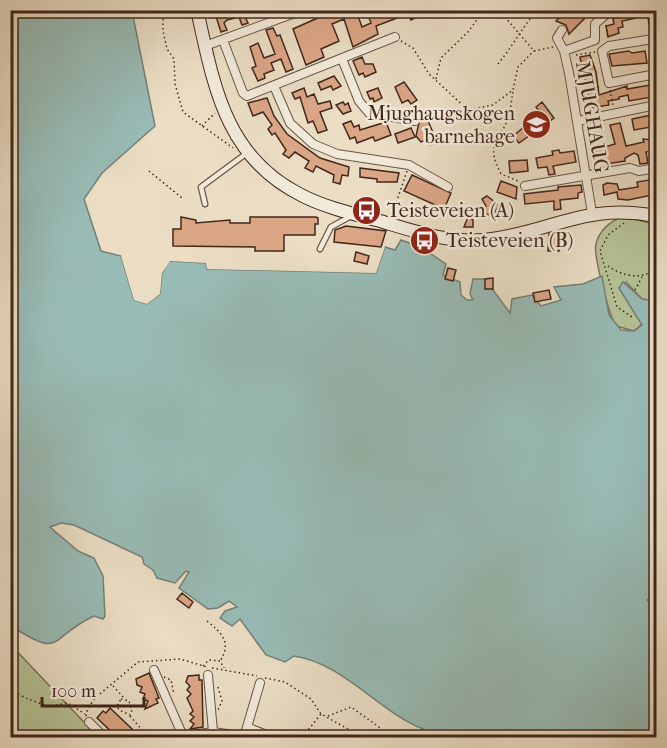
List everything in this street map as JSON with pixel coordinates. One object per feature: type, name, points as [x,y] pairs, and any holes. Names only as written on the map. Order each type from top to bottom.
[{"type":"main road","points":[[197,10],[221,106],[243,151],[288,188],[316,202],[432,236],[472,241],[504,237],[592,213],[628,212],[657,216]]},
{"type":"street","points":[[205,46],[303,10]]},
{"type":"street","points":[[563,52],[595,40],[595,24],[608,13]]},
{"type":"street","name":"MJUGHAUG","points":[[562,30],[557,38],[563,52],[573,93],[592,213]]},
{"type":"street","points":[[223,40],[245,95],[274,86],[395,37]]},
{"type":"street","points":[[657,59],[655,39],[605,49],[609,83],[657,74]]},
{"type":"street","points":[[342,59],[359,101],[369,113],[415,121]]},
{"type":"street","points":[[274,86],[290,123],[313,144],[337,154],[409,165],[448,187]]},
{"type":"street","points":[[578,121],[657,105]]},
{"type":"street","points":[[528,186],[630,168],[639,171],[657,168]]},
{"type":"street","points":[[154,670],[182,734]]},
{"type":"street","points":[[208,675],[213,732]]},
{"type":"street","points":[[172,738],[182,734],[213,732],[240,736],[249,728],[260,683]]},
{"type":"street","points":[[87,719],[105,738]]},
{"type":"street","points":[[249,728],[274,738]]},
{"type":"lane","points":[[205,204],[201,187],[243,151]]},
{"type":"lane","points":[[320,249],[331,227],[352,213]]},
{"type":"path","points":[[163,10],[163,31],[167,49],[174,59],[175,84],[182,109],[201,127],[225,144],[243,151]]},
{"type":"path","points":[[435,80],[441,58],[468,32],[484,10]]},
{"type":"path","points":[[499,10],[517,34],[534,51],[563,52],[605,49],[608,13]]},
{"type":"path","points":[[498,64],[509,50],[517,34],[537,10]]},
{"type":"path","points":[[395,37],[414,48],[429,74],[468,110],[493,105],[513,90]]},
{"type":"path","points":[[528,186],[501,174],[494,160],[495,138],[507,123],[518,67],[534,51]]},
{"type":"path","points":[[573,93],[602,87],[609,83],[615,113]]},
{"type":"path","points":[[201,127],[206,119],[218,112]]},
{"type":"path","points":[[386,214],[392,216],[409,165]]},
{"type":"path","points":[[148,171],[182,198]]},
{"type":"path","points":[[627,220],[608,235],[602,244],[600,255],[606,265],[617,307],[632,318]]},
{"type":"path","points":[[606,265],[625,274],[643,276]]},
{"type":"path","points":[[634,290],[643,276],[657,268]]},
{"type":"path","points":[[207,621],[222,634],[226,642],[226,651],[220,661]]},
{"type":"path","points":[[10,690],[49,706],[68,703],[87,719],[95,698],[132,666],[149,660],[186,660],[202,667],[225,669],[285,682],[310,699],[321,714],[363,738]]},
{"type":"path","points":[[202,667],[209,660],[220,661]]},
{"type":"path","points":[[220,661],[225,669]]},
{"type":"path","points":[[112,685],[131,706],[130,715]]},
{"type":"path","points":[[125,699],[118,702],[117,706],[125,714],[130,715],[150,738]]},
{"type":"path","points":[[10,706],[15,716],[13,736]]},
{"type":"path","points":[[327,717],[351,707],[379,727],[381,737]]},
{"type":"path","points":[[306,738],[308,730],[321,714]]},
{"type":"path","points":[[10,732],[13,736]]},
{"type":"green space","points":[[622,217],[656,224],[656,301],[642,299],[626,282],[619,288],[642,324],[634,331],[616,326],[602,285],[597,260],[597,239],[609,224]]},
{"type":"green space","points":[[10,644],[98,737],[13,737],[10,723]]},
{"type":"water","points":[[10,11],[132,11],[155,126],[102,173],[84,199],[101,251],[121,256],[134,300],[147,304],[160,294],[162,273],[169,261],[206,263],[207,269],[376,273],[385,247],[395,250],[401,240],[421,247],[446,264],[443,275],[460,282],[461,295],[467,300],[473,300],[470,294],[473,279],[485,279],[510,313],[512,299],[532,295],[541,306],[561,300],[554,287],[583,284],[602,276],[609,315],[621,330],[634,331],[642,325],[619,288],[623,282],[642,299],[656,301],[656,593],[647,600],[656,612],[656,737],[414,737],[414,734],[422,734],[423,729],[391,711],[328,668],[312,660],[294,656],[285,662],[266,655],[240,619],[232,626],[220,618],[225,611],[237,607],[229,601],[218,608],[208,609],[179,588],[189,572],[186,571],[175,583],[157,578],[153,570],[144,564],[142,557],[74,525],[61,523],[50,527],[78,551],[94,558],[103,576],[105,616],[103,619],[94,616],[55,642],[48,644],[11,626]]},
{"type":"pier","points":[[382,247],[385,247],[376,273],[207,269],[206,263],[170,261],[162,273],[160,294],[147,304],[134,300],[121,256],[124,255],[136,297],[146,301],[157,293],[159,272],[169,258],[207,261],[209,266],[374,270]]},
{"type":"building","points":[[214,10],[242,10],[248,23],[242,25],[239,17],[227,20],[224,23],[227,30],[221,32]]},
{"type":"building","points":[[341,10],[394,10],[397,18],[376,26],[378,34],[353,47],[344,19],[332,24],[339,41],[321,49],[324,57],[306,65],[293,29],[331,12],[332,14]],"holes":[[[367,12],[371,23],[362,27],[358,16]]]},
{"type":"building","points":[[406,10],[417,10],[419,16],[411,20]]},
{"type":"building","points":[[567,10],[593,10],[569,34],[566,25],[556,21]]},
{"type":"building","points":[[619,10],[636,10],[637,18],[622,21],[623,27],[618,28],[619,33],[608,37],[606,26],[614,24],[613,19],[620,16]]},
{"type":"building","points":[[657,10],[657,32],[651,33],[647,13]]},
{"type":"building","points":[[273,28],[277,36],[280,35],[293,69],[286,72],[281,59],[271,63],[274,70],[264,74],[265,78],[258,81],[252,68],[256,66],[250,47],[258,43],[264,58],[275,54],[266,30]]},
{"type":"building","points":[[629,51],[632,53],[645,51],[647,63],[612,66],[609,54]]},
{"type":"building","points":[[590,55],[596,72],[599,95],[627,86],[627,89],[650,85],[652,97],[629,101],[628,95],[608,101],[609,105],[585,109],[583,99],[589,97],[580,57]]},
{"type":"building","points":[[362,57],[365,64],[373,64],[376,72],[365,77],[363,73],[359,75],[353,61]]},
{"type":"building","points":[[334,76],[341,86],[333,90],[331,86],[321,90],[318,83]]},
{"type":"building","points":[[404,82],[417,100],[411,104],[408,100],[402,103],[395,87]]},
{"type":"building","points":[[304,88],[307,97],[314,94],[318,104],[330,101],[332,108],[320,112],[327,130],[318,133],[313,121],[308,123],[300,97],[295,99],[292,93]]},
{"type":"building","points":[[378,88],[382,98],[374,102],[367,92]]},
{"type":"building","points":[[267,98],[274,116],[287,134],[320,158],[349,167],[348,176],[342,175],[340,184],[333,182],[334,175],[316,166],[313,172],[305,168],[309,161],[295,152],[289,158],[283,154],[286,150],[275,133],[272,135],[268,129],[272,125],[263,112],[253,116],[248,103]]},
{"type":"building","points":[[343,102],[345,105],[348,103],[351,111],[343,114],[336,105]]},
{"type":"building","points":[[542,102],[554,118],[519,143],[513,136],[541,113],[536,107]]},
{"type":"building","points":[[656,114],[657,126],[634,130],[632,119]]},
{"type":"building","points":[[426,116],[437,142],[430,145],[427,140],[421,142],[416,136],[420,118]]},
{"type":"building","points":[[351,121],[354,127],[359,125],[360,130],[386,122],[391,135],[375,141],[373,137],[357,143],[355,137],[350,139],[343,124]]},
{"type":"building","points":[[620,123],[626,146],[644,142],[643,139],[655,140],[657,150],[646,152],[648,163],[640,164],[638,155],[634,153],[625,158],[625,161],[606,164],[605,160],[596,161],[594,150],[615,144],[610,125]]},
{"type":"building","points":[[411,128],[415,137],[398,143],[395,134]]},
{"type":"building","points":[[559,150],[560,153],[574,151],[576,162],[553,166],[555,174],[549,175],[547,167],[538,168],[536,158],[553,155],[552,151]]},
{"type":"building","points":[[527,160],[528,171],[510,173],[509,161]]},
{"type":"building","points":[[360,168],[399,173],[397,182],[377,182],[377,179],[360,177]]},
{"type":"building","points":[[412,175],[451,193],[444,209],[404,191]]},
{"type":"building","points":[[649,180],[650,184],[657,183],[657,194],[628,200],[618,199],[617,192],[604,195],[603,185],[607,183],[617,184],[619,190],[638,187],[637,182]]},
{"type":"building","points":[[501,181],[517,187],[516,199],[497,192]]},
{"type":"building","points":[[581,185],[582,192],[578,193],[578,198],[560,200],[561,209],[554,210],[554,201],[525,204],[524,194]]},
{"type":"building","points":[[487,196],[499,205],[493,216],[486,214],[483,207],[486,206],[482,199]]},
{"type":"building","points":[[181,217],[196,220],[196,223],[230,220],[230,223],[250,223],[250,217],[316,217],[318,224],[315,224],[315,235],[284,235],[284,251],[255,251],[255,247],[173,246],[173,229],[181,229]]},
{"type":"building","points":[[468,217],[473,220],[473,227],[464,227]]},
{"type":"building","points":[[346,226],[386,231],[381,247],[334,242],[335,230]]},
{"type":"building","points":[[549,234],[559,234],[559,251],[548,251]]},
{"type":"building","points":[[356,252],[369,256],[367,264],[354,261]]},
{"type":"building","points":[[448,268],[456,270],[453,281],[445,279]]},
{"type":"building","points":[[493,278],[493,289],[485,289],[485,279]]},
{"type":"building","points":[[549,290],[551,299],[535,302],[533,293]]},
{"type":"building","points":[[182,593],[193,602],[189,608],[177,599]]},
{"type":"building","points":[[149,673],[159,698],[156,699],[158,703],[145,709],[148,701],[143,699],[145,694],[140,692],[142,687],[137,685],[136,679]]},
{"type":"building","points":[[199,675],[199,680],[202,680],[203,727],[190,729],[194,724],[190,721],[194,717],[190,714],[193,711],[187,698],[191,694],[187,690],[190,686],[186,682],[188,676]]},
{"type":"building","points":[[110,708],[141,738],[118,738],[97,718],[103,711],[106,713]]},
{"type":"place","name":"Mjughaugskogen barnehage","points":[[536,125]]},
{"type":"place","name":"Teisteveien (A)","points":[[366,210]]},
{"type":"place","name":"Teisteveien (B)","points":[[425,240]]}]
